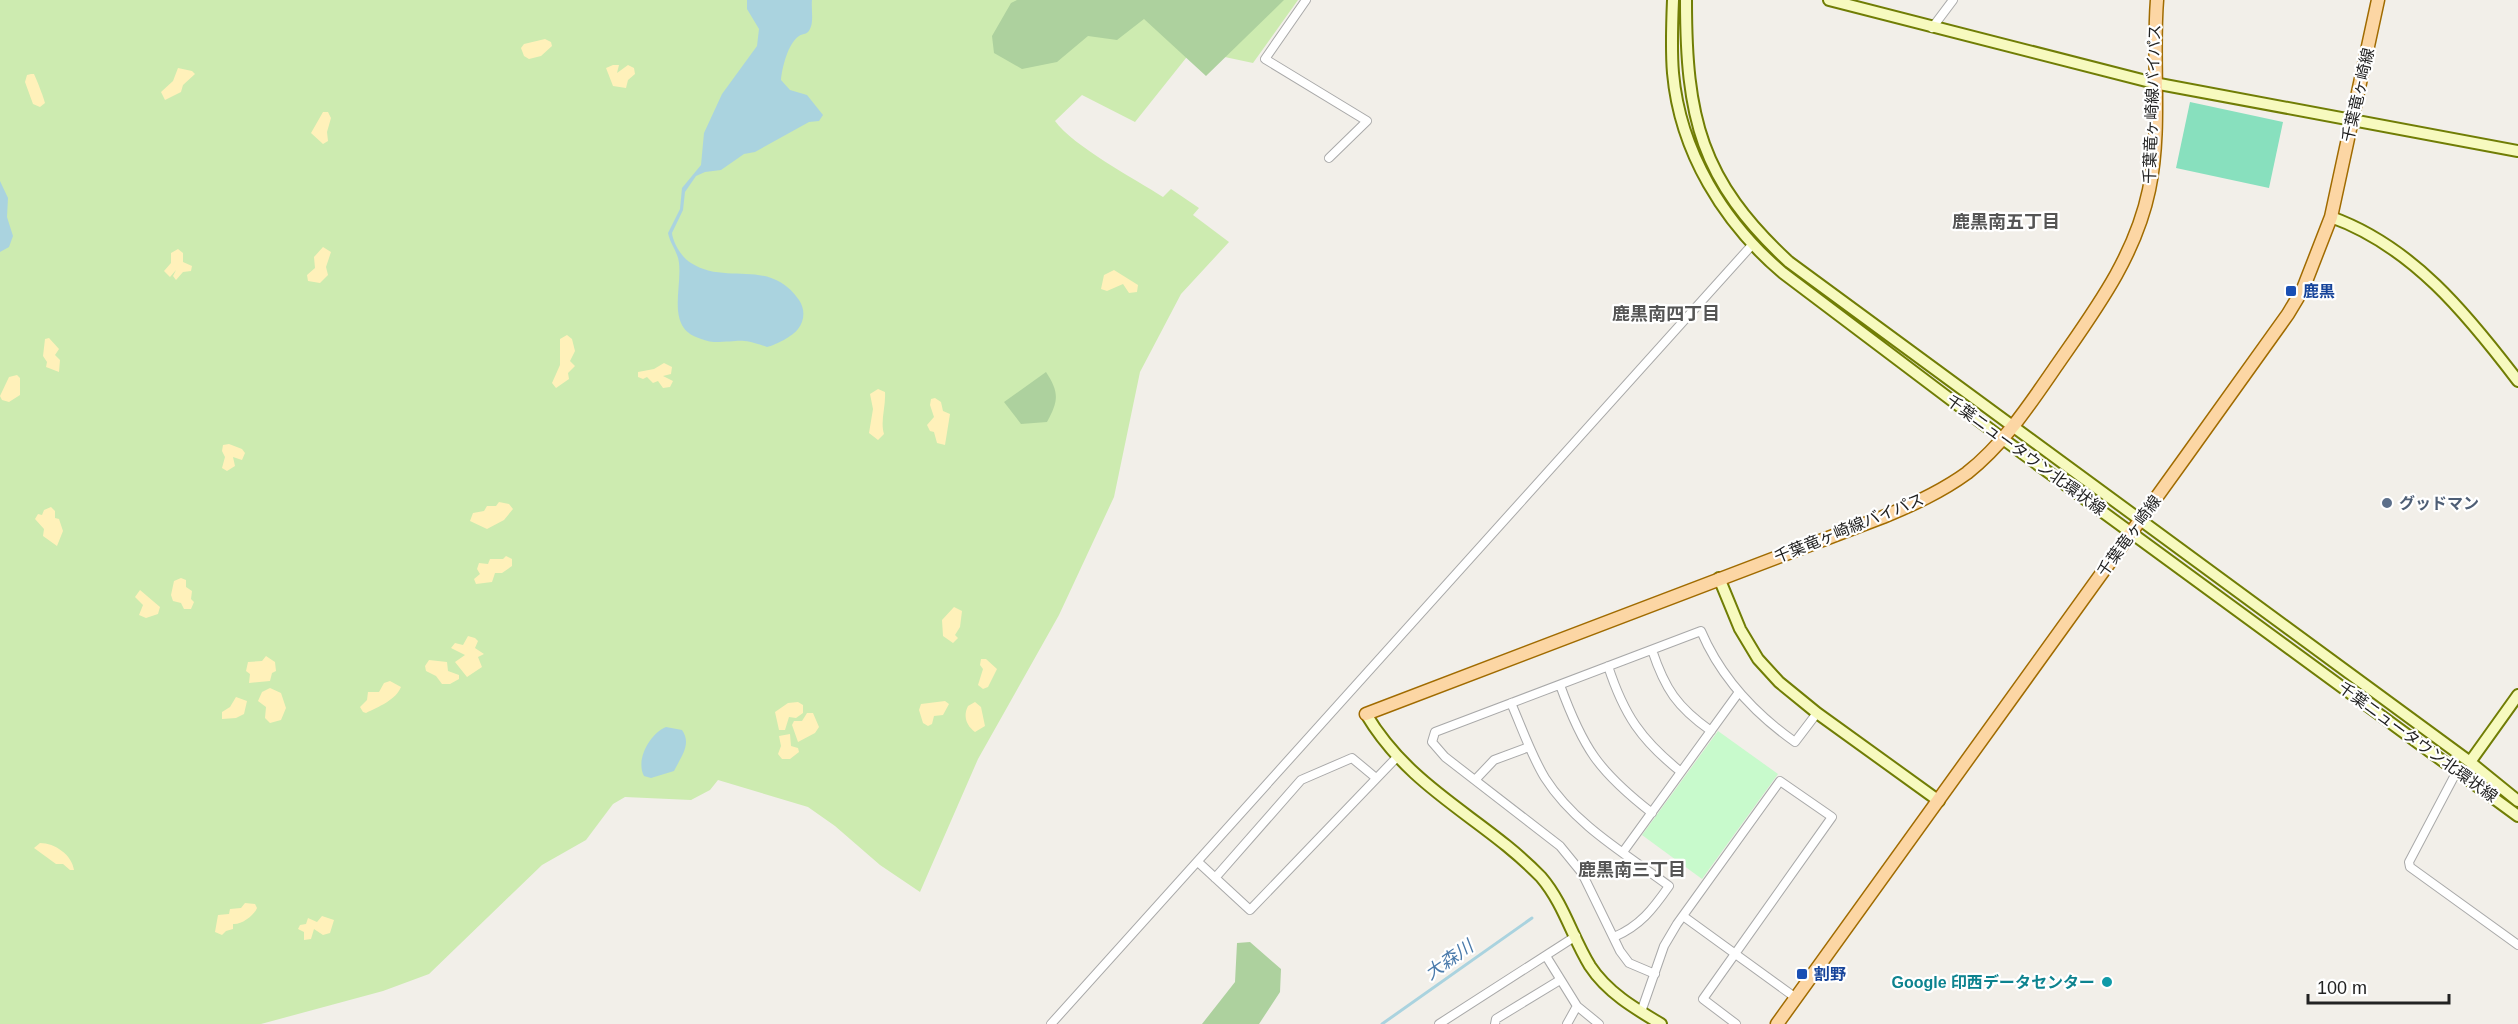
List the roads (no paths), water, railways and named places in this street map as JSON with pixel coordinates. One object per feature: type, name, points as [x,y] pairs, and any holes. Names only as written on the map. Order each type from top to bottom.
[{"type":"main road","name":"千葉ニュータウン北環状線","points":[[1672,0],[1673,74],[1685,129],[1709,186],[1752,245],[1783,273],[2003,439],[2518,816]]},
{"type":"main road","name":"千葉ニュータウン北環状線","points":[[1686,0],[1686,59],[1695,123],[1717,175],[1743,215],[1789,262],[2139,522],[2470,762],[2518,801]]},
{"type":"main road","points":[[1829,0],[2154,83],[2518,151]]},
{"type":"main road","name":"千葉竜ヶ崎線バイパス","points":[[1366,714],[1883,517],[1933,494],[1967,472],[2012,428],[2098,306],[2127,259],[2136,237],[2146,204],[2153,165],[2157,0]]},
{"type":"main road","name":"千葉竜ヶ崎線","points":[[1778,1024],[2288,314],[2315,263],[2331,218],[2378,0]]},
{"type":"main road","points":[[2331,218],[2376,239],[2414,263],[2437,285],[2518,381]]},
{"type":"main road","points":[[1719,578],[1740,629],[1758,659],[1779,682],[1817,713],[1939,801]]},
{"type":"main road","points":[[2470,762],[2518,695]]},
{"type":"main road","points":[[1366,714],[1398,756],[1440,797],[1531,867],[1557,897],[1590,965],[1607,986],[1661,1024]]},
{"type":"street","points":[[1306,0],[1265,59],[1367,121],[1329,158]]},
{"type":"street","points":[[1932,28],[1953,0]]},
{"type":"street","points":[[1052,1024],[1752,245]]},
{"type":"street","points":[[1655,974],[1629,963],[1582,873],[1560,846],[1445,757],[1432,742],[1435,732],[1701,632],[1719,668],[1738,692],[1773,726],[1795,742],[1817,713]]},
{"type":"street","points":[[1652,650],[1672,697],[1689,716],[1711,731]]},
{"type":"street","points":[[1608,666],[1618,697],[1633,726],[1655,751],[1681,772]]},
{"type":"street","points":[[1560,685],[1574,722],[1592,758],[1620,789],[1652,813]]},
{"type":"street","points":[[1623,852],[1738,692]]},
{"type":"street","points":[[1511,703],[1545,778],[1568,807],[1594,832],[1669,886],[1644,920],[1630,931],[1614,937]]},
{"type":"street","points":[[1476,779],[1494,760],[1529,747]]},
{"type":"street","points":[[1197,862],[1250,910],[1398,756]]},
{"type":"street","points":[[1215,878],[1301,780],[1352,758],[1376,778]]},
{"type":"street","points":[[2457,771],[2409,862],[2410,867],[2518,945]]},
{"type":"street","points":[[1641,1012],[1664,946],[1780,781],[1832,817],[1704,999],[1736,1024]]},
{"type":"street","points":[[1683,916],[1796,998]]},
{"type":"street","points":[[1439,1024],[1576,936]]},
{"type":"street","points":[[1546,956],[1577,1006],[1599,1024]]},
{"type":"street","points":[[1496,1024],[1496,1019],[1560,980]]},
{"type":"street","points":[[1567,1024],[1577,1006]]},
{"type":"water","points":[[747,0],[812,0],[810,29],[795,39],[792,44],[784,63],[781,80],[790,90],[807,95],[823,115],[819,121],[809,122],[755,152],[744,154],[721,170],[696,176],[685,192],[683,210],[672,233],[678,250],[691,263],[719,272],[761,275],[775,279],[787,287],[799,300],[803,314],[798,329],[784,340],[767,347],[745,341],[710,342],[687,331],[679,315],[678,259],[668,233],[680,209],[682,188],[701,165],[704,133],[722,94],[757,46],[759,29],[747,9]]},
{"type":"water","points":[[0,181],[8,198],[7,217],[13,236],[9,247],[0,252]]},
{"type":"water","points":[[666,727],[682,730],[685,735],[686,745],[682,756],[674,771],[651,778],[644,776],[642,762],[646,747],[660,730]]},
{"type":"waterway","name":"大森川","points":[[1382,1024],[1532,918]]},
{"type":"place","name":"鹿黒","points":[[2291,291]]},
{"type":"place","name":"グッドマン","points":[[2387,503]]},
{"type":"place","name":"割野","points":[[1802,974]]},
{"type":"place","name":"Google 印西データセンター","points":[[2107,982]]},
{"type":"district","name":"鹿黒南五丁目","points":[[2006,222]]},
{"type":"district","name":"鹿黒南四丁目","points":[[1666,314]]},
{"type":"district","name":"鹿黒南三丁目","points":[[1632,870]]}]
